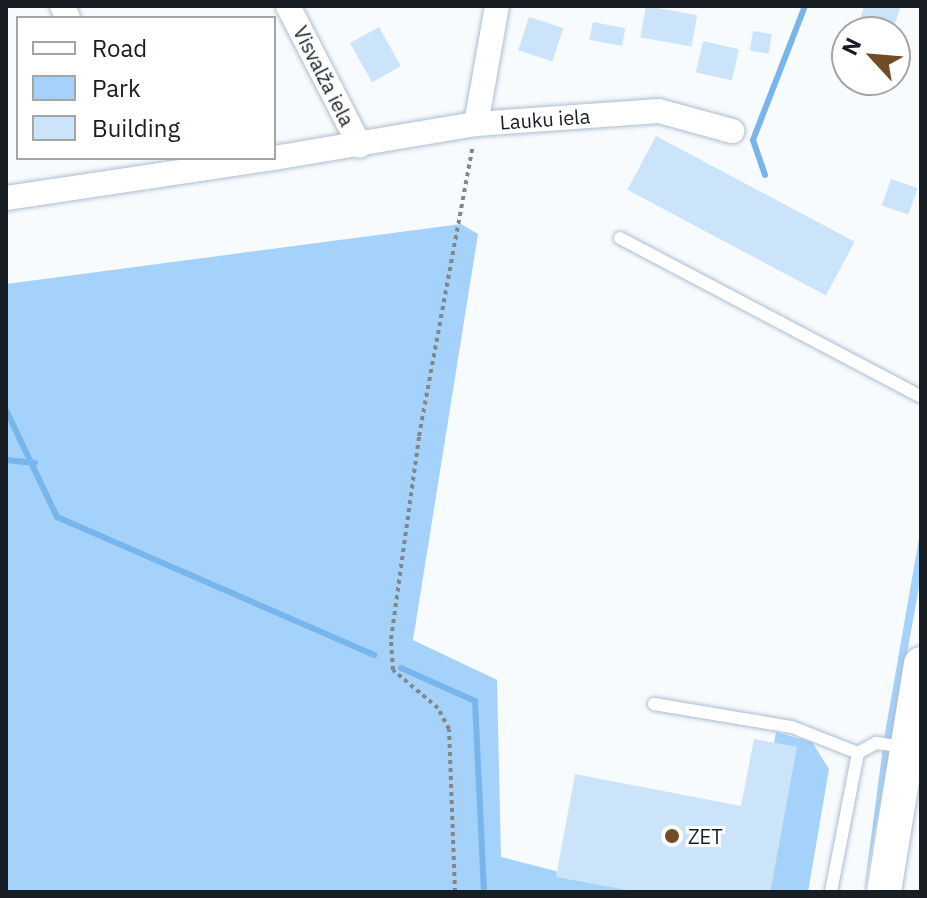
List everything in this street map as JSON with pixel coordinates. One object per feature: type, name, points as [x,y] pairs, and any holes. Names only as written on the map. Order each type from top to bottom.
[{"type":"main road","points":[[886,890],[913,733],[921,664]]},
{"type":"street","name":"Visvalža iela","points":[[288,6],[360,146]]},
{"type":"street","name":"Lauku iela","points":[[497,6],[476,124],[659,111],[732,131]]},
{"type":"street","name":"Visvalža iela","points":[[276,158],[360,146],[476,124]]},
{"type":"street","name":"Visvalža iela","points":[[6,198],[146,166],[249,160]]},
{"type":"lane","points":[[620,238],[921,397]]},
{"type":"lane","points":[[654,704],[792,727],[858,753]]},
{"type":"lane","points":[[831,892],[858,753],[876,743],[913,733]]},
{"type":"path","points":[[455,892],[449,729],[438,708],[393,670],[391,639],[476,124]]},
{"type":"green space","points":[[461,224],[478,234],[413,640],[497,680],[501,857],[637,892],[6,892],[6,284]]},
{"type":"green space","points":[[921,527],[921,576],[864,892],[884,739]]},
{"type":"green space","points":[[776,732],[812,742],[829,769],[808,892],[770,892],[796,747],[774,743]]},
{"type":"building","points":[[646,6],[697,15],[692,47],[640,38]]},
{"type":"building","points":[[864,6],[901,6],[898,16],[861,16]]},
{"type":"building","points":[[529,17],[563,28],[552,61],[518,50]]},
{"type":"building","points":[[593,22],[625,28],[622,46],[590,40]]},
{"type":"building","points":[[379,27],[401,66],[372,82],[350,43]]},
{"type":"building","points":[[753,31],[772,34],[769,54],[750,51]]},
{"type":"building","points":[[703,41],[739,49],[732,81],[696,72]]},
{"type":"building","points":[[656,136],[855,242],[826,295],[627,190]]},
{"type":"building","points":[[891,179],[917,188],[908,215],[882,205]]},
{"type":"building","name":"ZET","points":[[754,739],[797,747],[770,892],[637,892],[556,877],[575,774],[741,806]]},
{"type":"waterway","points":[[765,175],[753,140],[805,6]]},
{"type":"waterway","points":[[6,410],[57,517],[374,655]]},
{"type":"waterway","points":[[6,460],[35,463]]},
{"type":"waterway","points":[[401,668],[475,701],[484,892]]},
{"type":"place","name":"ZET","points":[[672,836]]}]
